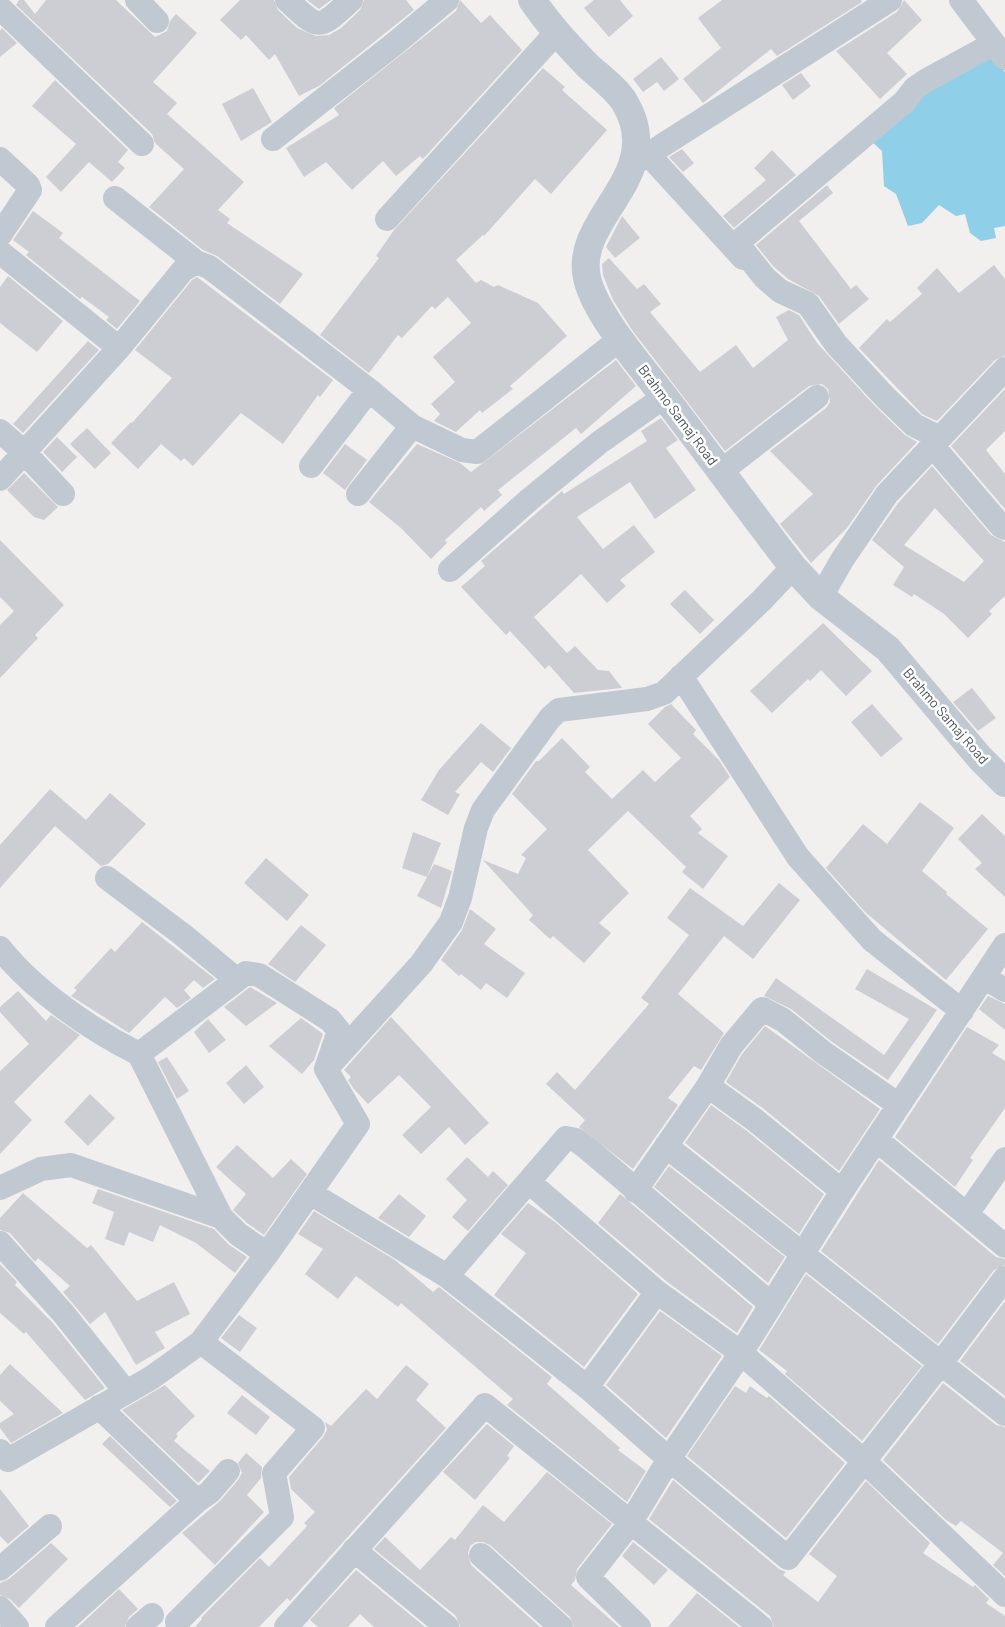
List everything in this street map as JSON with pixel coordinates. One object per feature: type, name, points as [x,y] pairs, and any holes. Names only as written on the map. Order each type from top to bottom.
[{"type":"street","points":[[136,0],[157,21]]},
{"type":"street","points":[[287,0],[310,21],[316,24],[326,23],[351,0]]},
{"type":"street","points":[[273,140],[393,46],[447,0]]},
{"type":"street","name":"Brahmo Samaj Road","points":[[532,0],[556,34],[625,102],[632,118],[637,138],[641,159],[592,239],[586,260],[586,276],[591,291],[620,339],[793,567],[821,597],[888,649],[980,758],[1005,783]]},
{"type":"street","points":[[769,295],[747,262],[641,159],[890,0]]},
{"type":"street","points":[[961,0],[999,51],[915,88],[904,102],[737,244],[765,278],[780,291],[808,304],[836,344],[885,398],[914,425],[936,441],[1001,526],[1005,528]]},
{"type":"street","points":[[0,8],[142,144]]},
{"type":"street","points":[[387,219],[556,34]]},
{"type":"street","points":[[0,159],[28,185],[30,190],[0,235]]},
{"type":"street","points":[[115,198],[196,262],[209,267],[369,390],[412,426],[454,447],[477,452],[620,339]]},
{"type":"street","points":[[0,252],[119,348]]},
{"type":"street","points":[[0,478],[119,348],[183,270],[196,262]]},
{"type":"street","points":[[821,597],[842,560],[887,494],[1005,370]]},
{"type":"street","points":[[311,466],[369,390]]},
{"type":"street","points":[[450,570],[530,499],[600,442],[664,397]]},
{"type":"street","points":[[720,472],[817,397]]},
{"type":"street","points":[[358,494],[412,426]]},
{"type":"street","points":[[0,431],[24,452],[63,494]]},
{"type":"street","points":[[326,1069],[421,964],[451,922],[460,898],[476,828],[483,810],[550,718],[559,710],[647,699],[664,693],[762,600],[793,567]]},
{"type":"street","points":[[681,676],[798,857],[872,940],[962,1011]]},
{"type":"street","points":[[107,878],[183,935],[236,979]]},
{"type":"street","points":[[639,1627],[588,1577],[631,1522],[669,1459],[741,1353],[770,1303],[842,1191],[878,1140],[899,1105],[1005,945]]},
{"type":"street","points":[[0,948],[64,1009],[112,1041],[139,1054],[221,1217],[238,1234],[267,1254]]},
{"type":"street","points":[[0,1451],[8,1460],[151,1378],[201,1342],[267,1254],[358,1124],[326,1069],[339,1030],[330,1020],[260,975],[246,973],[236,979],[212,1000],[139,1054]]},
{"type":"street","points":[[984,977],[1005,990]]},
{"type":"street","points":[[635,1191],[708,1086],[731,1046],[762,1009],[783,1020],[824,1053],[899,1105]]},
{"type":"street","points":[[708,1086],[755,1120],[842,1191]]},
{"type":"street","points":[[448,1276],[566,1138],[576,1140],[588,1149],[635,1191],[770,1303]]},
{"type":"street","points":[[878,1140],[1005,1246]]},
{"type":"street","points":[[666,1146],[1005,1414]]},
{"type":"street","points":[[967,1214],[1005,1159]]},
{"type":"street","points":[[0,1188],[41,1169],[71,1166],[221,1217]]},
{"type":"street","points":[[528,1182],[657,1292],[741,1353],[864,1461],[1003,1590]]},
{"type":"street","points":[[310,1193],[448,1276],[588,1387],[669,1459],[788,1558],[1005,1278]]},
{"type":"street","points":[[0,1243],[64,1313],[126,1392]]},
{"type":"street","points":[[588,1387],[657,1292]]},
{"type":"street","points":[[178,1627],[177,1622],[282,1517],[274,1473],[313,1428],[201,1342]]},
{"type":"street","points":[[286,1627],[485,1405],[761,1627]]},
{"type":"street","points":[[99,1408],[197,1501]]},
{"type":"street","points":[[57,1627],[197,1501],[210,1492],[228,1471]]},
{"type":"street","points":[[0,1569],[50,1526]]},
{"type":"street","points":[[354,1550],[447,1627]]},
{"type":"street","points":[[481,1555],[561,1627]]},
{"type":"street","points":[[0,1608],[18,1627]]},
{"type":"water","points":[[992,57],[1005,72],[1005,226],[994,228],[996,238],[981,241],[970,233],[965,214],[956,216],[939,205],[922,223],[908,226],[896,194],[884,186],[882,151],[869,139],[918,88]]},
{"type":"building","points":[[19,0],[24,0],[35,14],[46,0],[116,0],[155,37],[167,31],[170,21],[176,14],[197,33],[153,82],[177,103],[167,114],[244,182],[218,210],[230,219],[227,223],[303,274],[280,304],[217,256],[203,250],[149,207],[184,169],[155,143],[152,134],[16,5]]},
{"type":"building","points":[[240,0],[274,0],[278,10],[297,28],[316,36],[329,35],[341,28],[360,10],[364,0],[406,0],[414,10],[319,86],[299,96],[275,54],[269,60],[246,35],[241,40],[220,20]]},
{"type":"building","points":[[307,0],[331,0],[319,9]]},
{"type":"building","points":[[460,0],[481,23],[490,15],[522,50],[423,159],[420,156],[396,176],[383,161],[352,190],[326,162],[304,177],[286,148],[339,115],[334,108],[456,11]]},
{"type":"building","points":[[594,0],[620,0],[633,16],[609,37],[584,8]]},
{"type":"building","points":[[722,0],[861,0],[862,2],[777,56],[771,49],[703,103],[683,79],[721,48],[698,18]]},
{"type":"building","points":[[904,0],[922,20],[887,53],[907,74],[880,99],[836,51],[897,12]]},
{"type":"building","points":[[2,28],[17,43],[0,57],[0,31]]},
{"type":"building","points":[[661,57],[679,79],[664,91],[657,82],[643,92],[633,79]]},
{"type":"building","points":[[543,68],[565,87],[562,90],[607,130],[551,194],[535,179],[484,236],[456,260],[476,283],[481,280],[494,287],[498,285],[538,303],[567,336],[510,386],[513,389],[482,413],[480,410],[456,432],[434,421],[440,414],[431,404],[455,382],[433,357],[471,323],[448,297],[435,309],[432,306],[402,338],[398,335],[369,373],[320,335],[379,258],[376,256],[394,230]]},
{"type":"building","points":[[801,73],[811,86],[793,100],[782,85]]},
{"type":"building","points":[[55,80],[128,150],[118,162],[125,168],[112,182],[89,162],[61,192],[46,177],[76,144],[32,106]]},
{"type":"building","points":[[253,88],[272,122],[241,141],[222,104]]},
{"type":"building","points":[[682,149],[694,163],[683,172],[669,157]]},
{"type":"building","points":[[772,150],[796,175],[734,228],[723,216],[766,180],[754,168]]},
{"type":"building","points":[[827,185],[833,193],[799,221],[851,289],[856,285],[869,299],[839,324],[819,296],[788,279],[773,266],[756,245]]},
{"type":"building","points":[[33,211],[63,233],[59,238],[140,301],[117,329],[106,320],[109,317],[82,297],[80,299],[26,255],[29,252],[13,240]]},
{"type":"building","points":[[622,216],[640,238],[615,258],[606,247]]},
{"type":"building","points":[[609,258],[637,289],[644,284],[661,304],[650,312],[700,372],[736,345],[753,368],[788,340],[776,317],[789,310],[799,315],[817,343],[875,406],[905,435],[917,442],[877,485],[847,528],[811,563],[780,524],[813,494],[770,451],[826,408],[830,402],[828,389],[822,384],[809,386],[725,451],[632,330],[613,300],[603,275],[602,264]]},
{"type":"building","points":[[994,265],[1005,279],[1005,356],[995,360],[937,421],[922,414],[859,348],[887,319],[890,322],[922,294],[917,288],[937,268],[959,293]]},
{"type":"building","points":[[8,276],[63,321],[37,352],[0,323],[0,287]]},
{"type":"building","points":[[197,277],[333,380],[320,397],[318,395],[283,444],[241,413],[193,466],[184,458],[181,461],[161,444],[138,469],[111,443],[132,423],[172,378],[135,350],[192,280]]},
{"type":"building","points":[[88,341],[99,350],[23,433],[13,424]]},
{"type":"building","points":[[616,360],[636,386],[581,434],[576,428],[498,490],[502,495],[484,511],[481,507],[445,540],[447,543],[431,559],[401,528],[369,502],[417,444],[460,463],[471,472]]},
{"type":"building","points":[[1005,389],[1005,431],[986,450],[1005,474],[1005,509],[951,446]]},
{"type":"building","points":[[661,418],[678,440],[666,448],[696,490],[655,519],[630,482],[577,517],[603,549],[634,525],[655,552],[620,580],[626,586],[607,603],[581,574],[534,617],[567,653],[575,646],[598,670],[609,671],[622,688],[574,693],[549,665],[545,669],[510,631],[506,635],[461,587],[485,566],[481,561],[562,491],[564,494],[647,441],[641,431]]},
{"type":"building","points":[[87,428],[111,453],[95,469],[70,444]]},
{"type":"building","points":[[57,437],[77,457],[62,472],[43,452]]},
{"type":"building","points":[[345,444],[367,460],[345,490],[323,473]]},
{"type":"building","points":[[932,466],[991,535],[1005,542],[1005,596],[989,611],[992,614],[968,638],[944,614],[914,594],[912,597],[893,585],[904,567],[872,540],[898,503]],"holes":[[[935,508],[984,561],[964,582],[904,545]]]},
{"type":"building","points":[[24,473],[58,507],[44,520],[34,517],[7,490]]},
{"type":"building","points":[[0,540],[64,605],[35,635],[38,638],[0,678],[0,625],[14,611],[0,597]]},
{"type":"building","points":[[685,590],[714,620],[700,634],[670,604]]},
{"type":"building","points":[[823,623],[872,671],[846,696],[821,670],[810,681],[808,679],[772,713],[750,691]]},
{"type":"building","points":[[972,688],[996,718],[978,731],[953,702]]},
{"type":"building","points":[[671,704],[696,730],[693,734],[719,760],[730,777],[690,816],[702,829],[698,833],[728,856],[703,889],[682,872],[686,867],[628,811],[588,850],[629,893],[599,923],[611,933],[584,963],[553,936],[550,939],[529,920],[533,915],[483,860],[518,874],[526,858],[521,855],[547,829],[512,794],[536,761],[539,761],[562,738],[590,767],[585,772],[612,799],[643,770],[655,782],[681,758],[648,724],[665,707]]},
{"type":"building","points":[[872,704],[903,739],[881,757],[851,722]]},
{"type":"building","points":[[481,723],[511,748],[493,772],[481,762],[455,792],[460,794],[448,815],[421,800],[439,770]]},
{"type":"building","points":[[50,789],[86,820],[110,793],[146,824],[108,864],[101,866],[55,826],[0,888],[0,845]]},
{"type":"building","points":[[920,802],[954,828],[922,871],[988,929],[946,980],[865,912],[826,868],[863,824],[887,844]]},
{"type":"building","points":[[982,814],[1005,836],[1005,897],[975,869],[982,863],[958,839]]},
{"type":"building","points":[[413,832],[441,843],[427,877],[402,868]]},
{"type":"building","points":[[266,858],[309,895],[287,921],[244,883]]},
{"type":"building","points":[[434,864],[452,871],[441,908],[417,896]]},
{"type":"building","points":[[779,883],[800,900],[753,959],[724,936],[678,994],[724,1033],[701,1070],[694,1066],[668,1098],[678,1105],[633,1169],[579,1127],[585,1120],[546,1084],[557,1072],[575,1090],[649,1004],[641,998],[689,935],[667,918],[690,888],[743,926]]},
{"type":"building","points":[[470,909],[496,929],[484,944],[525,973],[507,998],[486,983],[481,990],[461,974],[459,976],[441,960],[462,930]]},
{"type":"building","points":[[142,922],[215,979],[203,988],[194,980],[184,990],[191,998],[177,1008],[165,997],[129,1033],[71,996],[77,990],[74,988],[111,948],[115,952]]},
{"type":"building","points":[[301,925],[326,945],[295,982],[268,964]]},
{"type":"building","points":[[867,969],[937,1010],[888,1080],[832,1042],[791,1009],[764,996],[776,978],[884,1055],[909,1019],[855,989]]},
{"type":"building","points":[[250,987],[277,1003],[246,1026],[224,1007]]},
{"type":"building","points":[[18,991],[46,1021],[51,1015],[80,1035],[14,1102],[32,1120],[0,1154],[0,1071],[29,1044],[0,1012],[0,1007]]},
{"type":"building","points":[[988,996],[1005,1004],[1005,1030],[979,1009]]},
{"type":"building","points":[[391,1017],[489,1123],[465,1145],[449,1127],[421,1154],[402,1135],[431,1107],[399,1075],[368,1104],[348,1080],[351,1077],[344,1070]]},
{"type":"building","points":[[301,1018],[323,1034],[314,1060],[302,1074],[269,1046]]},
{"type":"building","points":[[208,1019],[226,1040],[209,1053],[194,1032]]},
{"type":"building","points":[[765,1026],[880,1109],[839,1171],[764,1109],[726,1082],[742,1054]]},
{"type":"building","points":[[967,1027],[999,1045],[992,1053],[1005,1061],[1005,1108],[970,1158],[973,1160],[955,1187],[895,1137]]},
{"type":"building","points":[[167,1057],[189,1091],[177,1099],[158,1062]]},
{"type":"building","points":[[246,1065],[264,1087],[244,1104],[226,1083]]},
{"type":"building","points":[[90,1094],[115,1118],[88,1146],[64,1122]]},
{"type":"building","points":[[711,1105],[747,1131],[824,1194],[799,1234],[685,1143]]},
{"type":"building","points":[[237,1145],[273,1178],[291,1159],[307,1174],[264,1235],[233,1210],[246,1194],[216,1167]]},
{"type":"building","points":[[467,1157],[488,1177],[493,1171],[508,1185],[468,1231],[452,1217],[467,1200],[446,1179]]},
{"type":"building","points":[[879,1160],[996,1257],[1005,1259],[1005,1265],[994,1270],[938,1344],[821,1251]]},
{"type":"building","points":[[669,1166],[785,1257],[768,1283],[654,1187]]},
{"type":"building","points":[[98,1189],[214,1229],[228,1244],[247,1257],[235,1273],[196,1243],[160,1225],[153,1242],[129,1232],[124,1246],[105,1239],[114,1212],[92,1203]]},
{"type":"building","points":[[23,1193],[87,1248],[91,1245],[137,1301],[174,1282],[190,1314],[155,1332],[165,1348],[136,1365],[105,1312],[90,1324],[63,1292],[70,1286],[38,1258],[35,1262],[10,1233],[0,1230],[0,1218]]},
{"type":"building","points":[[399,1194],[426,1216],[409,1237],[378,1218]]},
{"type":"building","points":[[620,1194],[753,1307],[737,1333],[666,1281],[598,1223]]},
{"type":"building","points":[[528,1203],[555,1222],[638,1294],[584,1367],[494,1295],[526,1253],[501,1234]]},
{"type":"building","points":[[314,1211],[395,1260],[433,1292],[439,1287],[552,1377],[547,1384],[620,1448],[618,1450],[646,1471],[627,1502],[507,1405],[513,1399],[401,1303],[398,1307],[356,1276],[338,1299],[305,1274],[323,1249],[298,1234]]},
{"type":"building","points":[[0,1264],[17,1282],[15,1285],[52,1322],[105,1388],[85,1400],[26,1332],[24,1334],[0,1313]]},
{"type":"building","points":[[806,1274],[922,1366],[862,1441],[785,1374],[787,1371],[759,1350]]},
{"type":"building","points":[[1005,1301],[1005,1396],[960,1361]]},
{"type":"building","points":[[660,1311],[722,1356],[666,1438],[606,1385]]},
{"type":"building","points":[[239,1315],[257,1328],[240,1352],[221,1338]]},
{"type":"building","points":[[10,1364],[63,1413],[11,1443],[0,1428],[0,1423],[14,1414],[0,1401],[0,1375]]},
{"type":"building","points":[[406,1365],[429,1384],[416,1400],[446,1428],[290,1601],[287,1598],[259,1627],[195,1627],[201,1618],[260,1558],[269,1567],[307,1526],[304,1523],[315,1512],[291,1489],[289,1477],[323,1437],[327,1430],[325,1422],[331,1426],[366,1389],[377,1399]]},
{"type":"building","points":[[943,1383],[996,1425],[1005,1427],[1005,1576],[993,1565],[1003,1553],[961,1521],[956,1526],[946,1520],[883,1460]]},
{"type":"building","points":[[165,1385],[195,1416],[176,1434],[178,1436],[174,1441],[210,1471],[198,1483],[122,1410]]},
{"type":"building","points":[[735,1386],[746,1393],[750,1386],[767,1398],[769,1396],[845,1463],[786,1538],[687,1456]]},
{"type":"building","points":[[242,1395],[270,1417],[256,1435],[227,1413]]},
{"type":"building","points":[[487,1424],[514,1446],[507,1456],[510,1458],[475,1500],[443,1472]]},
{"type":"building","points":[[110,1436],[177,1501],[170,1507],[102,1444]]},
{"type":"building","points":[[246,1453],[262,1467],[261,1478],[247,1495],[264,1512],[215,1565],[182,1533],[220,1501],[238,1480],[242,1473],[238,1463]]},
{"type":"building","points":[[547,1472],[612,1524],[577,1569],[575,1580],[571,1585],[619,1627],[574,1627],[570,1617],[490,1545],[476,1542],[470,1546],[468,1553],[471,1565],[540,1627],[460,1627],[456,1616],[374,1549],[385,1537],[420,1570],[451,1537],[455,1540],[483,1505],[504,1522]]},
{"type":"building","points":[[673,1480],[779,1569],[786,1572],[783,1575],[818,1602],[837,1576],[809,1554],[866,1481],[930,1543],[923,1553],[973,1587],[975,1585],[989,1599],[986,1603],[1005,1616],[1005,1627],[774,1627],[770,1616],[649,1519]]},
{"type":"building","points":[[0,1489],[29,1526],[8,1544],[0,1536]]},
{"type":"building","points":[[633,1542],[668,1570],[654,1585],[622,1556]]},
{"type":"building","points":[[51,1543],[68,1559],[19,1608],[10,1599],[0,1595],[0,1583],[9,1579]]},
{"type":"building","points":[[356,1570],[425,1627],[374,1627],[360,1614],[348,1627],[318,1627],[310,1620]]},
{"type":"building","points":[[119,1589],[138,1609],[129,1617],[125,1627],[78,1627]]},
{"type":"building","points":[[697,1593],[739,1627],[668,1627]]}]
